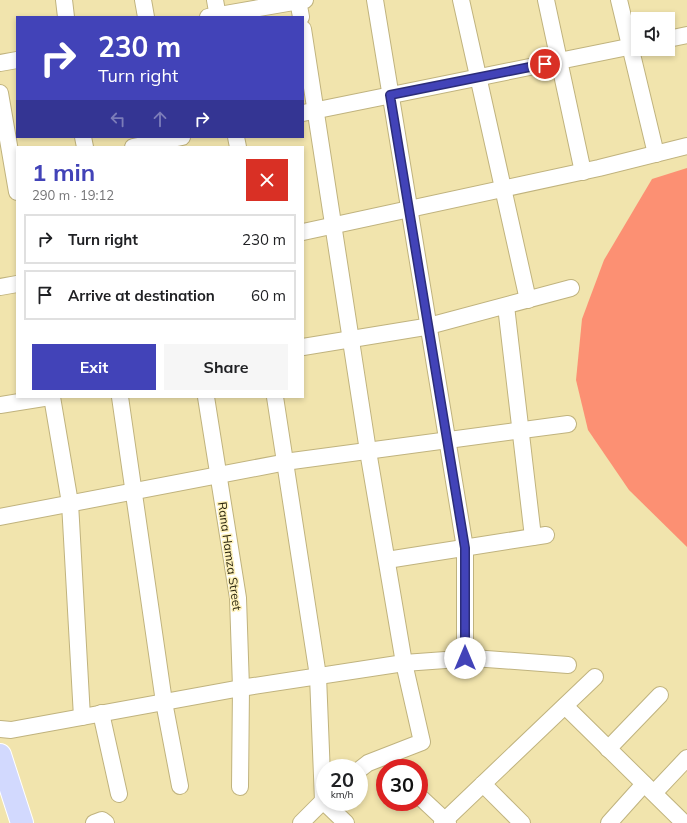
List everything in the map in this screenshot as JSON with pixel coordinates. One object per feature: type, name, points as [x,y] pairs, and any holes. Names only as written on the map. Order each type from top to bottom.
[{"type":"main road","points":[[0,755],[22,823]]},
{"type":"street","points":[[64,0],[66,16]]},
{"type":"street","points":[[144,0],[146,16]]},
{"type":"street","points":[[215,12],[301,0],[301,16]]},
{"type":"street","points":[[375,0],[465,548],[465,658]]},
{"type":"street","points":[[461,0],[528,300]]},
{"type":"street","points":[[546,0],[582,172]]},
{"type":"street","points":[[619,0],[631,37]]},
{"type":"street","points":[[675,38],[687,35]]},
{"type":"street","points":[[304,44],[309,111],[333,225],[368,451],[404,663],[422,742],[392,759]]},
{"type":"street","points":[[309,111],[631,47]]},
{"type":"street","points":[[636,56],[656,154]]},
{"type":"street","points":[[0,63],[16,60]]},
{"type":"street","points":[[0,92],[10,172],[16,189]]},
{"type":"street","points":[[138,146],[178,138]]},
{"type":"street","points":[[304,232],[582,172],[687,146]]},
{"type":"street","points":[[0,287],[16,284]]},
{"type":"street","points":[[304,347],[429,326],[571,288]]},
{"type":"street","points":[[387,560],[540,536],[521,430],[506,306]]},
{"type":"street","points":[[0,405],[45,398]]},
{"type":"street","points":[[51,398],[70,503],[82,717]]},
{"type":"street","points":[[120,398],[164,702],[180,786]]},
{"type":"street","name":"Rana Hamza Street","points":[[206,398],[238,598],[241,688],[240,787]]},
{"type":"street","points":[[276,398],[318,676],[322,759]]},
{"type":"street","points":[[0,517],[285,463],[568,424]]},
{"type":"street","points":[[0,729],[12,730],[241,688],[404,663],[465,658],[568,665]]},
{"type":"street","points":[[428,805],[445,822],[595,677]]},
{"type":"street","points":[[608,749],[660,695]]},
{"type":"street","points":[[565,706],[684,823]]},
{"type":"street","points":[[101,713],[119,794]]},
{"type":"street","points":[[609,823],[649,788],[687,758]]},
{"type":"street","points":[[483,784],[522,823]]},
{"type":"street","points":[[301,823],[316,808]]},
{"type":"street","points":[[335,811],[346,823]]},
{"type":"street","points":[[94,823],[102,820],[106,823]]},
{"type":"shaded area","points":[[687,168],[687,547],[629,490],[588,430],[576,380],[582,319],[604,260],[652,179]]},
{"type":"route","points":[[465,658],[465,548],[390,95],[545,64]]}]
